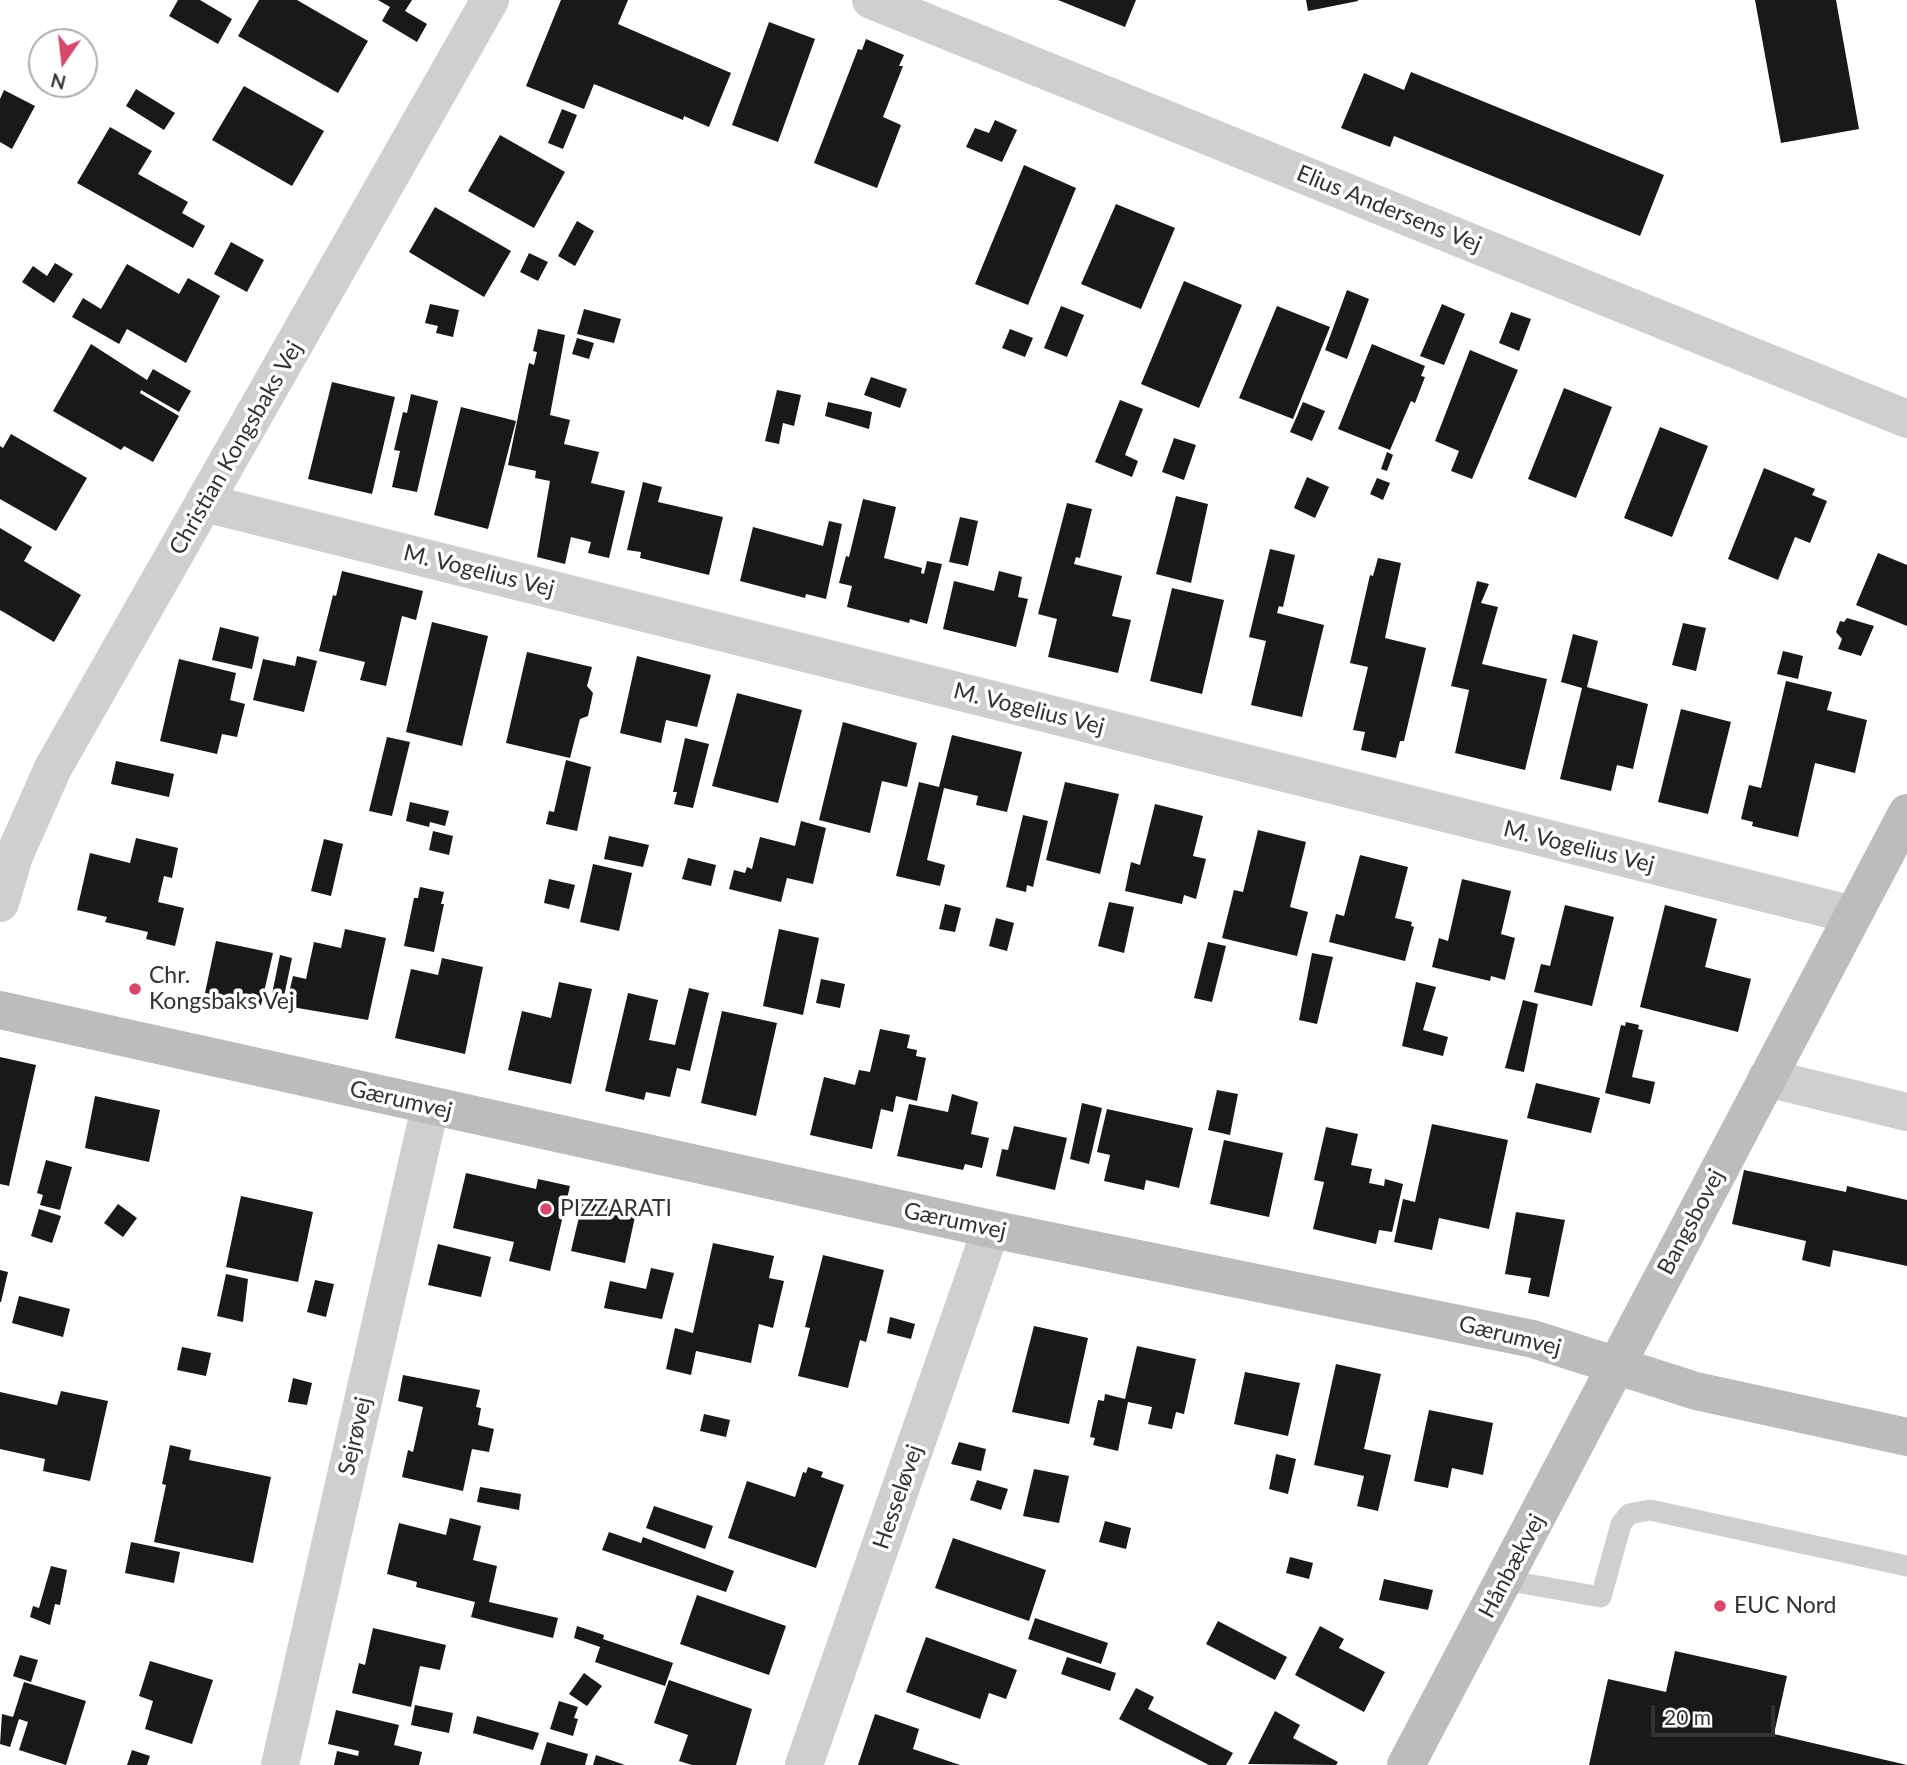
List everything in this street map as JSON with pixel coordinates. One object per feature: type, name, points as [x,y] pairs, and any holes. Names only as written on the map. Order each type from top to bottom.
[{"type":"main road","name":"Bangsbovej","points":[[1615,1365],[1907,813]]},
{"type":"main road","name":"Gærumvej","points":[[0,1010],[991,1229],[1533,1339],[1696,1391],[1907,1437]]},
{"type":"main road","name":"Hånbækvej","points":[[1406,1765],[1615,1365]]},
{"type":"street","name":"Christian Kongsbaks Vej","points":[[0,903],[14,856],[53,768],[490,0]]},
{"type":"street","name":"Elius Andersens Vej","points":[[872,0],[1907,419]]},
{"type":"street","name":"M. Vogelius Vej","points":[[205,503],[1853,915]]},
{"type":"street","points":[[1767,1078],[1907,1112]]},
{"type":"street","name":"Sejrøvej","points":[[280,1765],[430,1107]]},
{"type":"street","name":"Hesseløvej","points":[[804,1765],[991,1229]]},
{"type":"lane","points":[[1504,1580],[1601,1597],[1621,1524],[1629,1514],[1650,1510],[1907,1566]]},
{"type":"building","points":[[178,0],[200,0],[232,19],[218,44],[169,16]]},
{"type":"building","points":[[259,0],[297,0],[368,41],[338,93],[238,36]]},
{"type":"building","points":[[378,0],[412,0],[405,11],[427,24],[417,42],[382,21],[390,7]]},
{"type":"building","points":[[561,0],[628,0],[618,24],[731,73],[709,127],[684,116],[683,120],[594,84],[584,109],[526,86]]},
{"type":"building","points":[[1058,0],[1136,0],[1125,27]]},
{"type":"building","points":[[1306,0],[1358,0],[1358,1],[1308,11]]},
{"type":"building","points":[[1755,0],[1836,0],[1859,129],[1781,143]]},
{"type":"building","points":[[769,22],[815,39],[778,142],[732,125]]},
{"type":"building","points":[[866,39],[904,55],[899,66],[903,66],[883,117],[901,125],[877,188],[814,163],[858,49],[862,50]]},
{"type":"building","points":[[1411,72],[1664,175],[1640,236],[1394,136],[1390,147],[1341,128],[1364,73],[1404,90]]},
{"type":"building","points":[[244,86],[324,131],[292,186],[212,140]]},
{"type":"building","points":[[136,89],[175,113],[164,130],[126,106]]},
{"type":"building","points":[[4,90],[35,106],[12,149],[0,142],[0,99]]},
{"type":"building","points":[[562,109],[577,115],[563,149],[548,143]]},
{"type":"building","points":[[995,120],[1017,130],[1002,162],[966,147],[975,128],[989,133]]},
{"type":"building","points":[[110,127],[152,151],[138,174],[188,202],[182,213],[205,226],[193,248],[77,183]]},
{"type":"building","points":[[500,135],[565,172],[534,228],[468,191]]},
{"type":"building","points":[[1024,165],[1076,188],[1028,305],[975,284]]},
{"type":"building","points":[[1116,204],[1175,228],[1141,309],[1081,284]]},
{"type":"building","points":[[435,207],[511,251],[484,297],[409,252]]},
{"type":"building","points":[[577,221],[594,231],[575,266],[558,256]]},
{"type":"building","points":[[231,242],[264,260],[247,292],[214,274]]},
{"type":"building","points":[[529,253],[548,262],[538,281],[520,272]]},
{"type":"building","points":[[55,263],[73,274],[54,303],[22,282],[33,266],[47,276]]},
{"type":"building","points":[[127,264],[179,294],[188,278],[220,296],[186,363],[127,329],[119,344],[72,317],[83,298],[101,309]]},
{"type":"building","points":[[1184,281],[1242,305],[1199,408],[1141,384]]},
{"type":"building","points":[[1347,290],[1369,299],[1347,359],[1325,350]]},
{"type":"building","points":[[430,304],[459,310],[453,337],[436,333],[438,326],[425,323]]},
{"type":"building","points":[[1442,304],[1465,314],[1444,365],[1420,356]]},
{"type":"building","points":[[1061,306],[1084,315],[1067,357],[1044,348]]},
{"type":"building","points":[[1277,306],[1330,327],[1293,419],[1239,398]]},
{"type":"building","points":[[584,309],[621,319],[614,343],[577,334]]},
{"type":"building","points":[[1511,312],[1531,319],[1519,351],[1499,343]]},
{"type":"building","points":[[538,329],[565,335],[550,415],[570,420],[564,444],[599,452],[591,483],[625,491],[609,558],[588,553],[591,542],[571,537],[565,564],[537,557],[550,481],[535,478],[536,471],[508,465],[529,363],[534,365],[537,352],[533,351]]},
{"type":"building","points":[[1010,329],[1033,338],[1025,357],[1002,348]]},
{"type":"building","points":[[577,338],[594,343],[589,359],[572,354]]},
{"type":"building","points":[[91,344],[147,380],[153,369],[191,391],[179,412],[141,390],[140,393],[179,416],[153,462],[124,446],[121,450],[53,411]]},
{"type":"building","points":[[1372,344],[1425,366],[1421,376],[1425,377],[1415,403],[1411,401],[1390,450],[1338,429]]},
{"type":"building","points":[[1470,350],[1518,370],[1472,479],[1451,471],[1459,451],[1435,441]]},
{"type":"building","points":[[871,377],[907,389],[900,408],[864,395]]},
{"type":"building","points":[[332,382],[395,397],[372,494],[308,479]]},
{"type":"building","points":[[1564,388],[1612,407],[1576,498],[1528,479]]},
{"type":"building","points":[[777,390],[801,395],[794,426],[783,423],[779,444],[765,441]]},
{"type":"building","points":[[411,394],[438,401],[417,492],[392,487],[400,451],[394,450],[403,412],[407,413]]},
{"type":"building","points":[[1120,400],[1143,409],[1125,455],[1138,461],[1132,477],[1095,462]]},
{"type":"building","points":[[828,402],[872,412],[869,429],[825,416]]},
{"type":"building","points":[[1303,402],[1325,411],[1312,441],[1290,432]]},
{"type":"building","points":[[461,407],[516,421],[488,529],[434,515]]},
{"type":"building","points":[[1660,427],[1708,446],[1672,537],[1624,518]]},
{"type":"building","points":[[11,434],[87,478],[56,531],[0,499],[0,446],[3,448]]},
{"type":"building","points":[[1174,438],[1196,445],[1184,480],[1162,472]]},
{"type":"building","points":[[1387,452],[1393,455],[1387,471],[1381,469]]},
{"type":"building","points":[[1764,468],[1815,489],[1812,495],[1827,501],[1810,543],[1795,537],[1778,580],[1728,559]]},
{"type":"building","points":[[1307,477],[1329,487],[1315,518],[1294,508]]},
{"type":"building","points":[[1377,478],[1390,483],[1383,500],[1370,494]]},
{"type":"building","points":[[643,482],[662,487],[658,502],[723,517],[709,575],[640,558],[641,552],[627,550]]},
{"type":"building","points":[[1176,496],[1208,504],[1191,583],[1156,574]]},
{"type":"building","points":[[863,499],[896,507],[884,558],[922,568],[921,573],[924,574],[927,561],[942,564],[927,624],[910,619],[909,623],[847,607],[852,586],[839,583],[846,556],[849,557]]},
{"type":"building","points":[[1067,503],[1092,509],[1080,558],[1076,557],[1074,564],[1122,576],[1112,616],[1131,620],[1118,673],[1048,657],[1057,619],[1038,614]]},
{"type":"building","points":[[960,517],[978,521],[968,566],[949,562]]},
{"type":"building","points":[[829,521],[842,524],[826,599],[806,594],[805,598],[740,581],[753,527],[823,546]]},
{"type":"building","points":[[0,528],[32,547],[24,561],[81,595],[54,642],[0,610]]},
{"type":"building","points":[[1270,549],[1295,555],[1283,607],[1279,606],[1277,613],[1324,625],[1302,717],[1251,705],[1266,641],[1249,637]]},
{"type":"building","points":[[1878,553],[1907,565],[1907,626],[1856,605]]},
{"type":"building","points":[[1378,558],[1401,563],[1385,638],[1426,648],[1404,741],[1400,741],[1396,758],[1361,750],[1365,732],[1353,730],[1368,667],[1350,663],[1370,575],[1373,576]]},
{"type":"building","points":[[342,571],[423,591],[416,620],[402,616],[386,686],[360,680],[365,662],[319,651]]},
{"type":"building","points":[[999,571],[1022,577],[1018,597],[1028,599],[1016,647],[943,629],[954,581],[994,591]]},
{"type":"building","points":[[1477,581],[1489,584],[1481,603],[1498,607],[1482,664],[1547,679],[1525,770],[1455,753],[1469,690],[1451,686]]},
{"type":"building","points":[[1172,588],[1224,600],[1202,694],[1150,681]]},
{"type":"building","points":[[1847,618],[1874,626],[1861,656],[1838,649],[1842,639],[1836,632],[1840,621],[1844,622]]},
{"type":"building","points":[[432,622],[488,636],[462,746],[406,732]]},
{"type":"building","points":[[1683,623],[1706,628],[1696,671],[1672,665]]},
{"type":"building","points":[[220,627],[259,637],[252,669],[212,660]]},
{"type":"building","points":[[1573,634],[1598,641],[1587,687],[1648,704],[1633,769],[1617,765],[1611,791],[1560,779],[1582,688],[1561,682]]},
{"type":"building","points":[[1783,651],[1803,656],[1798,679],[1777,674]]},
{"type":"building","points":[[527,652],[592,667],[587,686],[593,693],[588,716],[580,719],[570,758],[506,743]]},
{"type":"building","points":[[297,656],[317,661],[304,712],[253,700],[263,659],[295,666]]},
{"type":"building","points":[[637,656],[711,675],[697,727],[666,720],[661,743],[620,733]]},
{"type":"building","points":[[179,659],[236,673],[230,700],[245,704],[237,737],[222,734],[217,754],[160,741]]},
{"type":"building","points":[[1786,681],[1832,692],[1827,710],[1867,720],[1855,773],[1815,763],[1798,837],[1752,826],[1753,822],[1741,819],[1749,785],[1761,788]]},
{"type":"building","points":[[737,693],[802,710],[778,803],[712,786]]},
{"type":"building","points":[[1681,709],[1731,722],[1708,814],[1658,802]]},
{"type":"building","points":[[843,722],[917,743],[907,787],[882,781],[870,833],[819,820]]},
{"type":"building","points":[[952,735],[1022,752],[1007,812],[976,805],[978,796],[944,788],[927,860],[945,865],[940,886],[896,876],[919,782],[939,787]]},
{"type":"building","points":[[387,737],[410,742],[392,816],[369,811]]},
{"type":"building","points":[[685,738],[709,744],[693,808],[674,804],[677,792],[673,792]]},
{"type":"building","points":[[566,760],[591,767],[577,831],[546,824],[549,811],[554,812]]},
{"type":"building","points":[[116,761],[174,774],[169,797],[111,784]]},
{"type":"building","points":[[1065,782],[1119,794],[1100,874],[1046,860]]},
{"type":"building","points":[[410,802],[449,811],[445,826],[430,822],[429,827],[406,821]]},
{"type":"building","points":[[1155,804],[1203,816],[1193,856],[1206,859],[1196,899],[1184,895],[1182,904],[1125,891],[1131,862],[1140,865]]},
{"type":"building","points":[[1023,815],[1048,821],[1033,887],[1027,885],[1026,892],[1006,887]]},
{"type":"building","points":[[801,821],[826,828],[813,884],[787,878],[781,902],[729,889],[734,870],[745,873],[747,867],[752,869],[760,837],[795,846]]},
{"type":"building","points":[[1258,830],[1306,842],[1290,907],[1308,912],[1297,956],[1222,938],[1234,890],[1243,892]]},
{"type":"building","points":[[433,831],[453,836],[449,855],[429,850]]},
{"type":"building","points":[[609,836],[649,845],[643,867],[604,859]]},
{"type":"building","points":[[136,838],[178,848],[172,878],[164,876],[158,902],[184,908],[175,946],[146,939],[148,932],[105,922],[107,917],[77,910],[90,853],[130,863]]},
{"type":"building","points":[[324,839],[343,844],[331,896],[311,891]]},
{"type":"building","points":[[1360,855],[1408,867],[1395,918],[1412,922],[1411,926],[1414,927],[1405,961],[1329,942],[1336,914],[1344,916]]},
{"type":"building","points":[[688,858],[716,865],[711,886],[682,879]]},
{"type":"building","points":[[593,864],[632,873],[619,931],[580,922]]},
{"type":"building","points":[[549,879],[575,885],[569,909],[544,903]]},
{"type":"building","points":[[1462,879],[1511,891],[1501,934],[1515,938],[1505,980],[1491,976],[1490,981],[1432,967],[1439,938],[1448,941]]},
{"type":"building","points":[[420,887],[444,892],[434,952],[404,946],[414,898],[418,898]]},
{"type":"building","points":[[1109,902],[1134,907],[1124,953],[1098,946]]},
{"type":"building","points":[[945,904],[961,908],[955,932],[939,929]]},
{"type":"building","points":[[1565,905],[1614,917],[1592,1006],[1534,992],[1541,964],[1550,966]]},
{"type":"building","points":[[1665,905],[1717,919],[1705,967],[1751,979],[1738,1032],[1640,1007]]},
{"type":"building","points":[[996,918],[1014,923],[1007,951],[989,946]]},
{"type":"building","points":[[345,929],[386,938],[368,1020],[286,1006],[293,976],[306,979],[314,942],[341,948]]},
{"type":"building","points":[[779,929],[819,938],[803,1015],[763,1006]]},
{"type":"building","points":[[216,941],[273,953],[261,1005],[205,993]]},
{"type":"building","points":[[1208,942],[1226,946],[1212,1002],[1194,998]]},
{"type":"building","points":[[1312,953],[1333,957],[1317,1024],[1299,1020]]},
{"type":"building","points":[[280,955],[292,958],[282,1006],[270,1004]]},
{"type":"building","points":[[442,958],[483,967],[465,1054],[395,1038],[411,969],[438,975]]},
{"type":"building","points":[[821,979],[845,984],[840,1008],[816,1003]]},
{"type":"building","points":[[559,982],[592,989],[571,1084],[508,1070],[522,1011],[551,1018]]},
{"type":"building","points":[[1416,982],[1436,987],[1423,1030],[1448,1037],[1443,1056],[1402,1046]]},
{"type":"building","points":[[689,988],[709,993],[690,1071],[677,1068],[670,1097],[646,1092],[644,1100],[605,1091],[628,993],[658,1000],[649,1040],[675,1045]]},
{"type":"building","points":[[1523,1000],[1538,1004],[1524,1072],[1505,1068]]},
{"type":"building","points":[[722,1011],[777,1023],[756,1116],[701,1103]]},
{"type":"building","points":[[1626,1022],[1639,1025],[1638,1029],[1643,1030],[1632,1077],[1655,1082],[1650,1104],[1605,1093],[1621,1025],[1625,1026]]},
{"type":"building","points":[[880,1029],[910,1035],[907,1048],[917,1050],[916,1056],[926,1058],[917,1101],[896,1096],[893,1112],[881,1109],[872,1149],[810,1135],[824,1077],[855,1085],[859,1070],[870,1072]]},
{"type":"building","points":[[0,1057],[36,1065],[9,1186],[0,1184]]},
{"type":"building","points":[[1536,1083],[1600,1098],[1591,1133],[1527,1118]]},
{"type":"building","points":[[1217,1090],[1238,1094],[1230,1135],[1208,1130]]},
{"type":"building","points":[[952,1094],[978,1102],[971,1134],[989,1138],[982,1168],[965,1164],[963,1170],[897,1156],[909,1104],[948,1112]]},
{"type":"building","points":[[95,1096],[160,1110],[149,1162],[85,1148]]},
{"type":"building","points":[[1082,1103],[1102,1108],[1089,1164],[1070,1159]]},
{"type":"building","points":[[1107,1109],[1193,1128],[1179,1188],[1146,1180],[1144,1190],[1104,1181],[1110,1155],[1097,1152]]},
{"type":"building","points":[[1432,1124],[1508,1140],[1489,1229],[1439,1218],[1432,1250],[1394,1242],[1403,1199],[1415,1202]]},
{"type":"building","points":[[1014,1126],[1067,1138],[1055,1190],[996,1176],[1002,1149],[1008,1150]]},
{"type":"building","points":[[1326,1127],[1358,1134],[1351,1165],[1372,1169],[1369,1183],[1384,1186],[1385,1179],[1403,1184],[1392,1232],[1379,1230],[1376,1244],[1313,1229],[1324,1182],[1314,1180]]},
{"type":"building","points":[[1224,1140],[1283,1153],[1269,1217],[1210,1204]]},
{"type":"building","points":[[46,1160],[72,1167],[60,1210],[40,1205],[43,1195],[37,1193]]},
{"type":"building","points":[[1744,1170],[1846,1192],[1847,1186],[1907,1200],[1907,1266],[1833,1250],[1830,1267],[1802,1260],[1806,1241],[1732,1224]]},
{"type":"building","points":[[466,1173],[536,1189],[538,1179],[570,1186],[550,1271],[509,1261],[514,1242],[453,1228]]},
{"type":"building","points":[[241,1196],[313,1212],[298,1282],[226,1267]]},
{"type":"building","points":[[583,1200],[636,1212],[625,1263],[571,1251]]},
{"type":"building","points":[[118,1204],[137,1218],[123,1237],[104,1223]]},
{"type":"building","points":[[39,1209],[61,1216],[52,1243],[31,1236]]},
{"type":"building","points":[[1516,1212],[1565,1220],[1549,1297],[1528,1293],[1531,1278],[1505,1274]]},
{"type":"building","points":[[713,1243],[774,1256],[769,1278],[784,1281],[773,1328],[759,1324],[751,1363],[696,1351],[691,1375],[666,1369],[675,1328],[693,1333]]},
{"type":"building","points":[[438,1244],[491,1257],[481,1297],[428,1285]]},
{"type":"building","points":[[823,1255],[884,1270],[866,1342],[860,1340],[848,1388],[798,1376],[810,1328],[805,1327]]},
{"type":"building","points":[[651,1268],[674,1273],[662,1319],[604,1308],[610,1281],[646,1289]]},
{"type":"building","points":[[0,1270],[8,1272],[1,1302],[0,1302]]},
{"type":"building","points":[[226,1274],[248,1279],[243,1322],[217,1316]]},
{"type":"building","points":[[315,1280],[334,1284],[326,1317],[307,1312]]},
{"type":"building","points":[[19,1296],[70,1309],[63,1337],[12,1323]]},
{"type":"building","points":[[890,1317],[915,1324],[911,1339],[887,1333]]},
{"type":"building","points":[[1034,1326],[1088,1338],[1069,1424],[1012,1412]]},
{"type":"building","points":[[1137,1346],[1196,1359],[1184,1414],[1176,1412],[1172,1429],[1148,1424],[1152,1407],[1128,1402],[1118,1451],[1093,1445],[1095,1438],[1090,1437],[1098,1400],[1104,1401],[1105,1394],[1125,1399]]},
{"type":"building","points":[[182,1347],[211,1353],[206,1376],[177,1370]]},
{"type":"building","points":[[1336,1364],[1381,1374],[1364,1449],[1391,1455],[1378,1511],[1357,1506],[1364,1476],[1314,1465]]},
{"type":"building","points":[[1245,1372],[1300,1383],[1288,1436],[1234,1424]]},
{"type":"building","points":[[403,1375],[480,1390],[476,1407],[481,1408],[478,1425],[494,1429],[489,1452],[472,1449],[463,1491],[402,1477],[408,1450],[413,1452],[423,1407],[398,1401]]},
{"type":"building","points":[[293,1378],[312,1383],[307,1405],[288,1402]]},
{"type":"building","points":[[61,1391],[108,1401],[90,1481],[43,1471],[45,1459],[0,1449],[0,1392],[57,1405]]},
{"type":"building","points":[[1429,1410],[1493,1423],[1483,1475],[1452,1468],[1448,1488],[1414,1481]]},
{"type":"building","points":[[704,1414],[730,1420],[726,1437],[700,1431]]},
{"type":"building","points":[[959,1442],[986,1449],[981,1471],[951,1464]]},
{"type":"building","points":[[170,1445],[191,1450],[189,1460],[271,1477],[253,1563],[154,1542],[166,1485],[162,1484]]},
{"type":"building","points":[[1276,1454],[1296,1459],[1288,1494],[1269,1489]]},
{"type":"building","points":[[808,1467],[823,1472],[821,1477],[844,1485],[816,1568],[728,1538],[747,1481],[795,1497],[803,1472],[806,1473]]},
{"type":"building","points":[[1034,1469],[1069,1476],[1059,1523],[1023,1516]]},
{"type":"building","points":[[977,1480],[1008,1489],[1001,1510],[970,1500]]},
{"type":"building","points":[[480,1487],[521,1494],[519,1510],[477,1502]]},
{"type":"building","points":[[654,1506],[713,1526],[705,1549],[646,1528]]},
{"type":"building","points":[[450,1518],[481,1526],[473,1560],[497,1566],[489,1602],[558,1618],[553,1638],[471,1617],[475,1602],[416,1587],[417,1582],[387,1574],[399,1523],[446,1535]]},
{"type":"building","points":[[1105,1521],[1131,1528],[1126,1549],[1099,1542]]},
{"type":"building","points":[[609,1532],[641,1543],[643,1537],[734,1571],[726,1592],[602,1550]]},
{"type":"building","points":[[953,1538],[1046,1570],[1029,1621],[935,1588]]},
{"type":"building","points":[[131,1542],[180,1552],[174,1583],[125,1573]]},
{"type":"building","points":[[1290,1557],[1313,1563],[1309,1579],[1286,1573]]},
{"type":"building","points":[[51,1566],[67,1570],[60,1605],[55,1604],[50,1625],[30,1617],[33,1606],[39,1608]]},
{"type":"building","points":[[1384,1579],[1433,1590],[1428,1610],[1379,1600]]},
{"type":"building","points":[[697,1595],[786,1626],[769,1675],[680,1644]]},
{"type":"building","points":[[1035,1618],[1108,1643],[1101,1664],[1028,1639]]},
{"type":"building","points":[[1218,1621],[1287,1657],[1275,1680],[1206,1644]]},
{"type":"building","points":[[577,1626],[604,1635],[603,1639],[673,1663],[665,1686],[595,1662],[600,1647],[574,1638]]},
{"type":"building","points":[[1320,1626],[1344,1639],[1339,1648],[1385,1672],[1364,1712],[1295,1675]]},
{"type":"building","points":[[373,1628],[446,1645],[440,1670],[420,1666],[411,1707],[352,1693],[359,1663],[365,1665]]},
{"type":"building","points":[[926,1637],[1017,1670],[1006,1699],[989,1693],[980,1719],[906,1692]]},
{"type":"building","points":[[1675,1651],[1787,1676],[1774,1734],[1907,1765],[1589,1765],[1608,1679],[1666,1692]]},
{"type":"building","points":[[20,1655],[38,1660],[31,1682],[13,1676]]},
{"type":"building","points":[[1067,1657],[1116,1673],[1110,1691],[1061,1674]]},
{"type":"building","points":[[150,1661],[213,1680],[192,1744],[145,1729],[153,1701],[139,1696]]},
{"type":"building","points":[[584,1673],[602,1686],[587,1706],[569,1694]]},
{"type":"building","points":[[669,1680],[752,1709],[736,1765],[692,1765],[679,1761],[688,1735],[654,1723]]},
{"type":"building","points":[[24,1682],[86,1701],[66,1765],[19,1750],[28,1722],[19,1719],[10,1747],[0,1744],[2,1714],[13,1717]]},
{"type":"building","points":[[1136,1688],[1154,1697],[1148,1709],[1233,1753],[1226,1765],[1209,1765],[1119,1719]]},
{"type":"building","points":[[559,1701],[578,1707],[573,1736],[550,1729]]},
{"type":"building","points":[[415,1705],[453,1713],[449,1733],[411,1725]]},
{"type":"building","points":[[336,1710],[399,1725],[394,1745],[422,1752],[419,1765],[334,1765],[337,1751],[358,1756],[359,1751],[328,1744]]},
{"type":"building","points":[[1275,1711],[1300,1725],[1293,1738],[1338,1762],[1336,1765],[1248,1764]]},
{"type":"building","points":[[875,1714],[919,1729],[913,1749],[960,1765],[858,1765]]},
{"type":"building","points":[[477,1716],[539,1733],[533,1750],[473,1733]]},
{"type":"building","points":[[547,1742],[588,1754],[585,1765],[540,1765]]},
{"type":"building","points":[[132,1750],[150,1756],[147,1765],[127,1765]]},
{"type":"building","points":[[596,1755],[625,1765],[593,1765]]},
{"type":"place","name":"Chr. Kongsbaks Vej","points":[[135,989]]},
{"type":"place","name":"PIZZARATI","points":[[546,1209]]},
{"type":"place","name":"EUC Nord","points":[[1720,1606]]}]
